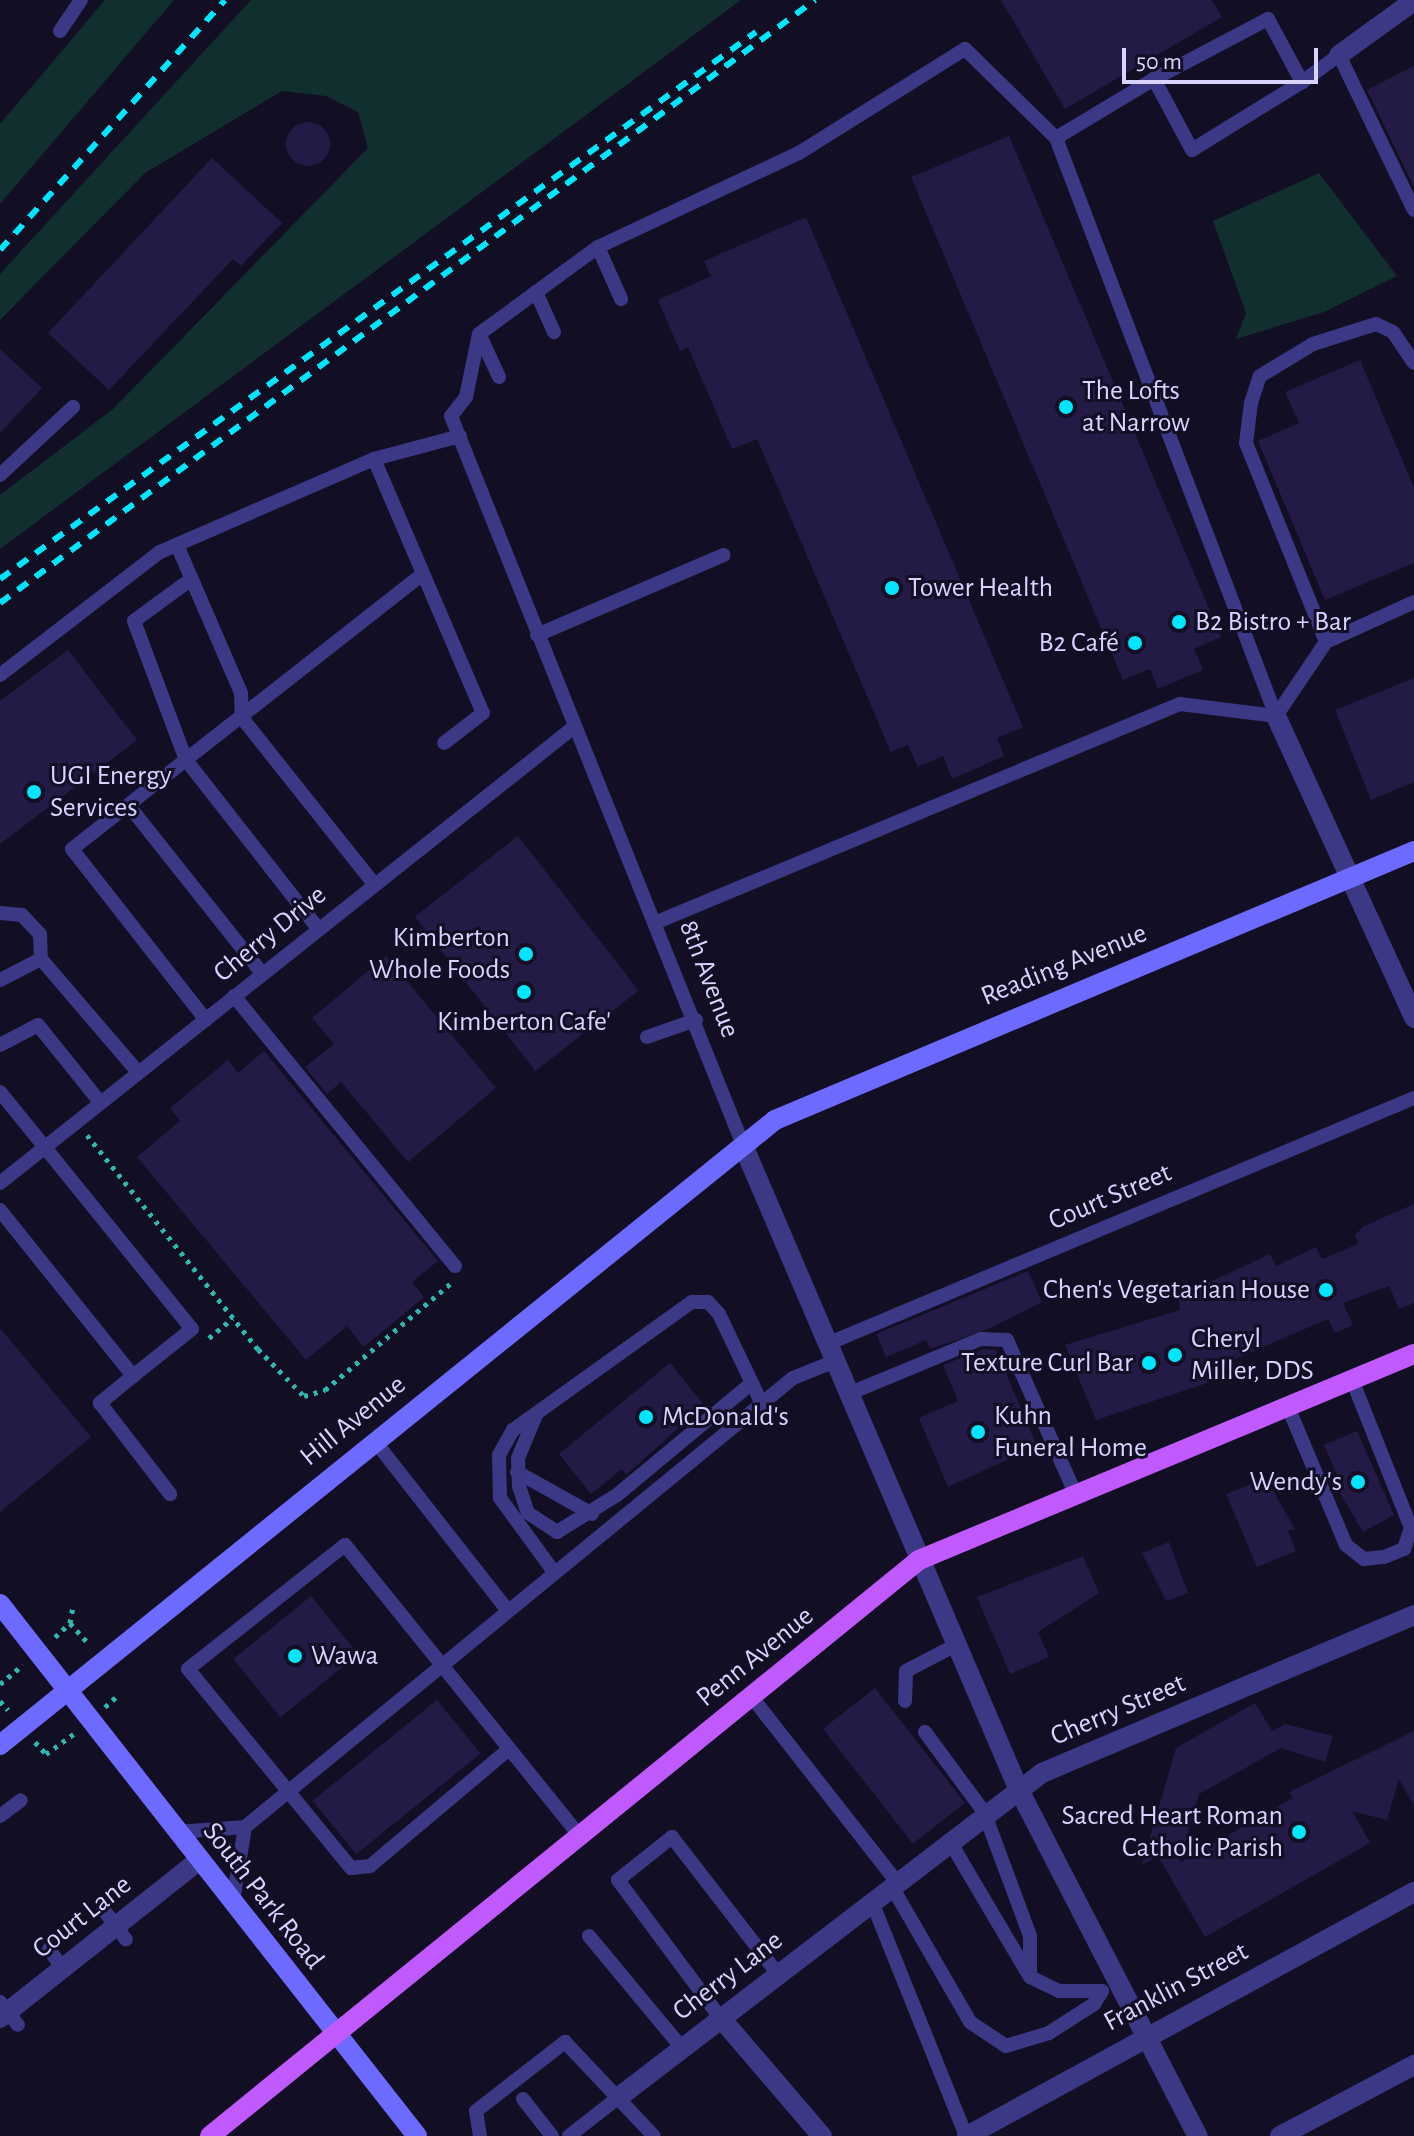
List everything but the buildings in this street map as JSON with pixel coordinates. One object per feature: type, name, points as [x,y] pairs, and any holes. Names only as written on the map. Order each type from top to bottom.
[{"type":"main road","name":"Penn Avenue","points":[[210,2136],[919,1560],[1414,1354]]},
{"type":"street","points":[[1339,55],[1414,1]]},
{"type":"street","points":[[1276,716],[1354,876],[1414,1018]]},
{"type":"street","name":"Reading Avenue","points":[[743,1145],[819,1097],[1414,851]]},
{"type":"street","name":"8th Avenue","points":[[743,1145],[1018,1788],[1110,1987],[1145,2034],[1198,2136]]},
{"type":"street","name":"Hill Avenue","points":[[0,1745],[743,1145]]},
{"type":"street","name":"South Park Road","points":[[0,1604],[417,2136]]},
{"type":"street","name":"Cherry Street","points":[[872,1902],[1018,1788],[1414,1615]]},
{"type":"street","name":"Court Lane","points":[[6,2014],[121,1932],[199,1860]]},
{"type":"street","name":"Franklin Street","points":[[966,2136],[1145,2034],[1414,1892]]},
{"type":"street","name":"Cherry Lane","points":[[619,2097],[719,2016],[872,1902]]},
{"type":"street","points":[[719,2016],[822,2136]]},
{"type":"street","points":[[1280,2136],[1414,2065]]},
{"type":"lane","points":[[60,31],[81,0]]},
{"type":"lane","points":[[1056,138],[1154,79],[1268,19],[1302,82]]},
{"type":"lane","points":[[499,377],[479,334],[598,247],[799,153],[965,49],[1056,138],[1276,716]]},
{"type":"lane","points":[[1154,79],[1192,150],[1302,82],[1339,55],[1414,210]]},
{"type":"lane","points":[[598,247],[621,299]]},
{"type":"lane","points":[[536,292],[554,332]]},
{"type":"lane","points":[[1326,642],[1246,443],[1251,403],[1260,376],[1313,344],[1376,324],[1393,332],[1414,363]]},
{"type":"lane","name":"8th Avenue","points":[[479,334],[466,397],[451,416],[574,727],[657,922],[743,1145]]},
{"type":"lane","points":[[0,475],[73,407]]},
{"type":"lane","points":[[0,675],[177,545],[374,459],[460,436]]},
{"type":"lane","points":[[374,459],[483,713],[444,743]]},
{"type":"lane","points":[[177,545],[241,693],[242,718],[375,885]]},
{"type":"lane","points":[[537,635],[724,555]]},
{"type":"lane","points":[[206,1020],[72,849],[423,574]]},
{"type":"lane","points":[[190,580],[134,621],[186,760],[317,927]]},
{"type":"lane","points":[[1276,716],[1326,642],[1414,602]]},
{"type":"lane","points":[[657,922],[1180,704],[1276,716]]},
{"type":"lane","name":"Cherry Drive","points":[[0,1183],[206,1020],[317,927],[375,885],[574,727]]},
{"type":"lane","points":[[129,806],[261,972]]},
{"type":"lane","points":[[0,913],[22,915],[40,934],[41,959],[138,1072]]},
{"type":"lane","points":[[0,980],[41,959]]},
{"type":"lane","points":[[234,996],[455,1266]]},
{"type":"lane","points":[[647,1037],[696,1020]]},
{"type":"lane","points":[[0,1045],[38,1025],[100,1102]]},
{"type":"lane","points":[[0,1092],[192,1329],[100,1403],[170,1494]]},
{"type":"lane","name":"Court Street","points":[[245,1827],[285,1791],[793,1378],[831,1352],[1414,1098]]},
{"type":"lane","points":[[0,1210],[133,1376]]},
{"type":"lane","points":[[554,1572],[509,1515],[497,1478],[513,1430],[692,1302],[708,1302],[719,1314],[762,1404]]},
{"type":"lane","points":[[848,1394],[981,1339],[1007,1340],[1076,1495]]},
{"type":"lane","points":[[1288,1407],[1346,1545],[1364,1559],[1384,1557],[1404,1549],[1411,1528],[1352,1380]]},
{"type":"lane","points":[[538,1411],[517,1472],[524,1505],[548,1530],[568,1529],[592,1514],[752,1383]]},
{"type":"lane","points":[[374,1440],[508,1611]]},
{"type":"lane","points":[[517,1472],[592,1514]]},
{"type":"lane","points":[[509,1749],[370,1866],[351,1868],[188,1669],[345,1545],[579,1835]]},
{"type":"lane","points":[[905,1701],[906,1671],[956,1645]]},
{"type":"lane","points":[[751,1696],[893,1883],[970,2022],[1006,2046],[1049,2033],[1094,2004],[1110,1987]]},
{"type":"lane","points":[[925,1732],[984,1812],[1030,1936],[1030,1977]]},
{"type":"lane","points":[[0,1816],[21,1800]]},
{"type":"lane","points":[[177,1832],[245,1827],[233,1901]]},
{"type":"lane","points":[[719,2016],[618,1880],[672,1837],[778,1974]]},
{"type":"lane","points":[[949,1840],[1030,1977],[1059,1991],[1110,1987]]},
{"type":"lane","points":[[872,1902],[966,2136]]},
{"type":"lane","points":[[103,1909],[121,1932]]},
{"type":"lane","points":[[589,1936],[681,2047]]},
{"type":"lane","points":[[49,1949],[63,1975]]},
{"type":"lane","points":[[480,2136],[476,2111],[565,2042],[654,2136]]},
{"type":"lane","points":[[569,2136],[619,2097]]},
{"type":"lane","points":[[523,2099],[552,2136]]},
{"type":"path","points":[[77,1121],[258,1349],[304,1396],[325,1390],[441,1293],[455,1266]]},
{"type":"path","points":[[70,1623],[73,1606]]},
{"type":"green space","points":[[105,0],[174,0],[0,204],[0,124]]},
{"type":"green space","points":[[251,0],[741,0],[0,549],[0,495],[113,409],[368,148],[358,112],[326,96],[282,91],[145,173],[0,320],[0,274]]},
{"type":"green space","points":[[1319,173],[1397,276],[1324,312],[1236,339],[1246,313],[1213,221]]},
{"type":"railway","points":[[0,250],[225,0]]},
{"type":"railway","points":[[0,603],[815,0]]},
{"type":"railway","points":[[0,579],[756,32]]},
{"type":"place","name":"The Lofts at Narrow","points":[[1066,407]]},
{"type":"place","name":"Tower Health","points":[[892,588]]},
{"type":"place","name":"B2 Bistro + Bar","points":[[1179,622]]},
{"type":"place","name":"B2 Café","points":[[1135,643]]},
{"type":"place","name":"UGI Energy Services","points":[[34,792]]},
{"type":"place","name":"Kimberton Whole Foods","points":[[526,954]]},
{"type":"place","name":"Kimberton Cafe'","points":[[524,992]]},
{"type":"place","name":"Chen's Vegetarian House","points":[[1326,1290]]},
{"type":"place","name":"Cheryl Miller, DDS","points":[[1175,1355]]},
{"type":"place","name":"Texture Curl Bar","points":[[1149,1363]]},
{"type":"place","name":"McDonald's","points":[[646,1417]]},
{"type":"place","name":"Kuhn Funeral Home","points":[[978,1432]]},
{"type":"place","name":"Wendy's","points":[[1358,1482]]},
{"type":"place","name":"Wawa","points":[[295,1656]]},
{"type":"place","name":"Sacred Heart Roman Catholic Parish","points":[[1299,1832]]}]
